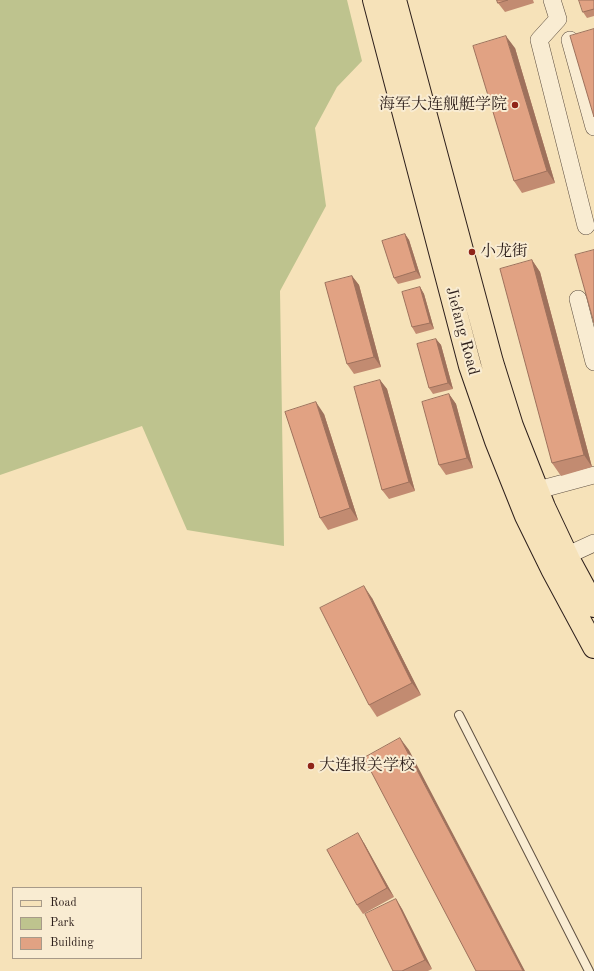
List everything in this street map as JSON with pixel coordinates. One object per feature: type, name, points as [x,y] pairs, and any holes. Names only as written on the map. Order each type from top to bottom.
[{"type":"main road","name":"Jiefang Road","points":[[374,0],[470,366],[496,441],[526,516],[594,606]]},
{"type":"main road","name":"Jiefang Road","points":[[395,0],[492,362],[512,426],[538,490],[558,559],[594,647]]},
{"type":"street","points":[[552,0],[558,19],[539,40],[586,226]]},
{"type":"street","points":[[570,40],[594,127]]},
{"type":"street","points":[[578,299],[594,362]]},
{"type":"street","points":[[538,490],[594,475]]},
{"type":"street","points":[[558,559],[594,543]]},
{"type":"lane","points":[[459,715],[588,971]]},
{"type":"green space","points":[[0,0],[347,0],[362,61],[337,87],[315,128],[326,206],[280,291],[284,546],[187,530],[142,426],[0,475]]},
{"type":"building","points":[[497,0],[508,0],[498,3]]},
{"type":"building","points":[[579,0],[594,0],[594,9],[583,12]]},
{"type":"building","points":[[594,29],[594,117],[570,36]]},
{"type":"building","points":[[506,36],[547,171],[514,181],[473,46]]},
{"type":"building","points":[[405,234],[416,271],[394,278],[382,241]]},
{"type":"building","points":[[594,250],[594,323],[575,255]]},
{"type":"building","points":[[532,260],[584,455],[552,463],[500,269]]},
{"type":"building","points":[[352,276],[374,357],[347,364],[325,283]]},
{"type":"building","points":[[420,287],[430,323],[412,327],[402,292]]},
{"type":"building","points":[[436,339],[448,383],[429,388],[417,344]]},
{"type":"building","points":[[380,380],[409,482],[382,490],[354,387]]},
{"type":"building","points":[[449,394],[467,458],[439,465],[422,402]]},
{"type":"building","points":[[316,402],[350,508],[320,518],[285,412]]},
{"type":"building","points":[[364,586],[412,683],[369,705],[320,608]]},
{"type":"building","points":[[400,738],[523,971],[476,971],[364,758]]},
{"type":"building","points":[[358,833],[387,888],[357,905],[327,850]]},
{"type":"building","points":[[396,899],[425,960],[402,971],[393,971],[365,914]]},
{"type":"place","name":"海军大连舰艇学院","points":[[515,105]]},
{"type":"place","name":"小龙街","points":[[472,252]]},
{"type":"place","name":"大连报关学校","points":[[311,766]]}]
